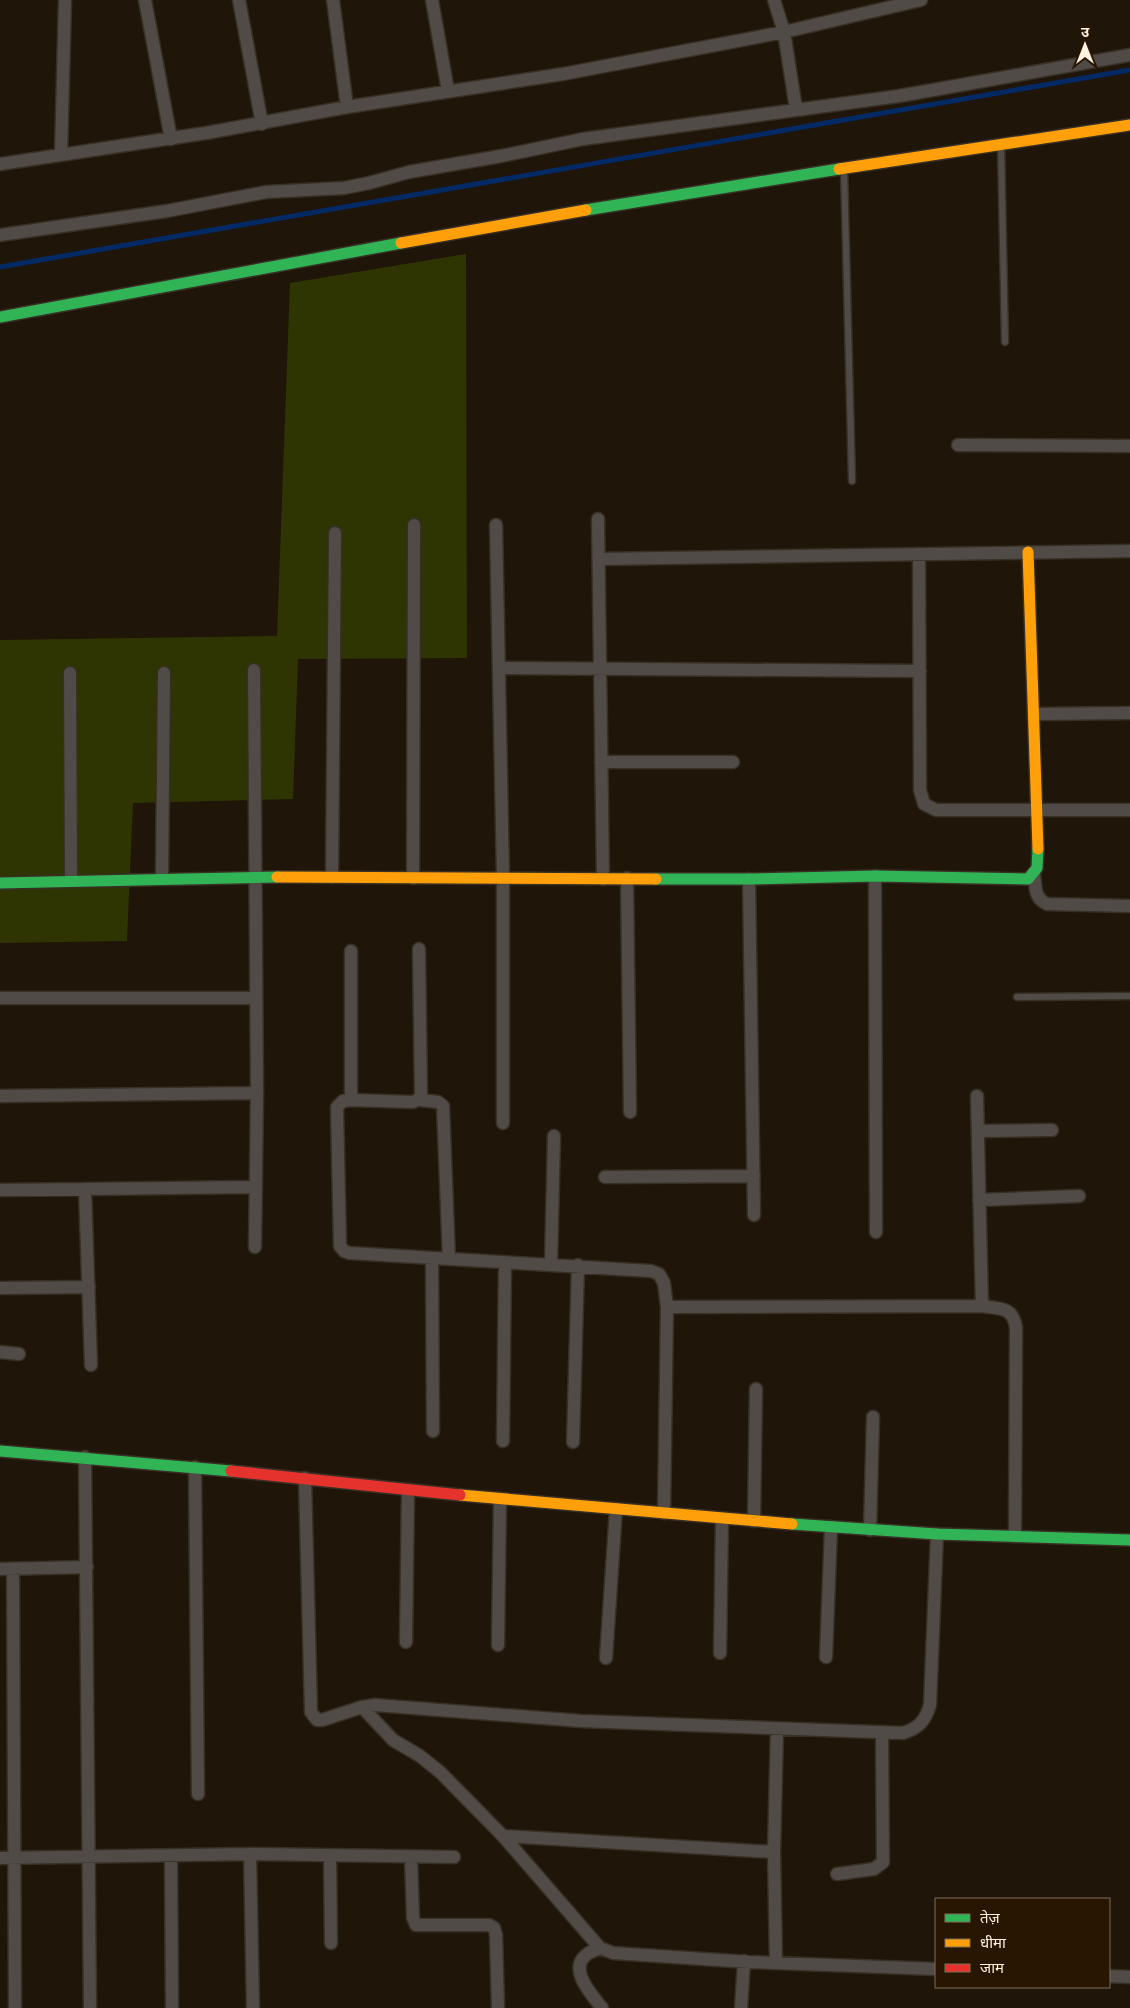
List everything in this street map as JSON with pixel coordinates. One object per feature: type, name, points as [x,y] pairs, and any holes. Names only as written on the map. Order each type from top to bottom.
[{"type":"street","points":[[62,154],[65,0]]},
{"type":"street","points":[[145,0],[171,139]]},
{"type":"street","points":[[239,0],[262,124]]},
{"type":"street","points":[[332,0],[346,107]]},
{"type":"street","points":[[432,0],[448,91]]},
{"type":"street","points":[[774,0],[784,32],[796,109]]},
{"type":"street","points":[[0,164],[171,139],[262,124],[346,107],[562,74],[784,32],[921,0]]},
{"type":"street","points":[[0,235],[167,211],[266,192],[344,188],[369,184],[409,172],[501,156],[554,144],[899,96],[1130,56]]},
{"type":"street","points":[[0,316],[534,220],[844,168],[1130,125]]},
{"type":"street","points":[[958,445],[1130,446]]},
{"type":"street","points":[[598,519],[603,879]]},
{"type":"street","points":[[413,878],[414,525]]},
{"type":"street","points":[[496,525],[500,668],[503,1123]]},
{"type":"street","points":[[332,877],[335,533]]},
{"type":"street","points":[[599,559],[1130,551]]},
{"type":"street","points":[[0,883],[256,877],[749,879],[875,876],[1028,879],[1038,869],[1038,859],[1028,552]]},
{"type":"street","points":[[919,554],[920,790],[924,804],[936,810],[1130,810]]},
{"type":"street","points":[[500,668],[920,670]]},
{"type":"street","points":[[254,670],[257,1093],[255,1247]]},
{"type":"street","points":[[70,673],[70,881]]},
{"type":"street","points":[[162,878],[164,673]]},
{"type":"street","points":[[1034,714],[1130,713]]},
{"type":"street","points":[[601,762],[734,762]]},
{"type":"street","points":[[1034,874],[1036,896],[1040,901],[1047,904],[1130,906]]},
{"type":"street","points":[[875,876],[876,1232]]},
{"type":"street","points":[[627,878],[630,1112]]},
{"type":"street","points":[[749,879],[754,1215]]},
{"type":"street","points":[[419,949],[422,1094],[420,1100]]},
{"type":"street","points":[[351,951],[351,1100]]},
{"type":"street","points":[[0,998],[256,998]]},
{"type":"street","points":[[0,1096],[257,1093]]},
{"type":"street","points":[[977,1096],[982,1306]]},
{"type":"street","points":[[449,1259],[442,1106],[438,1102],[420,1100],[413,1102],[351,1100],[340,1103],[336,1112],[340,1246],[344,1251],[349,1253],[432,1259],[578,1265],[654,1272],[662,1277],[667,1307],[664,1513]]},
{"type":"street","points":[[978,1131],[1052,1130]]},
{"type":"street","points":[[551,1264],[554,1136]]},
{"type":"street","points":[[605,1177],[754,1176]]},
{"type":"street","points":[[0,1190],[256,1187]]},
{"type":"street","points":[[85,1189],[91,1365]]},
{"type":"street","points":[[979,1200],[1079,1196]]},
{"type":"street","points":[[432,1259],[433,1431]]},
{"type":"street","points":[[503,1442],[505,1263]]},
{"type":"street","points":[[573,1442],[578,1265]]},
{"type":"street","points":[[0,1288],[89,1287]]},
{"type":"street","points":[[667,1307],[982,1306],[1004,1309],[1014,1317],[1016,1328],[1015,1536]]},
{"type":"street","points":[[0,1352],[19,1354]]},
{"type":"street","points":[[754,1521],[756,1389]]},
{"type":"street","points":[[870,1530],[873,1417]]},
{"type":"street","points":[[0,1452],[85,1457],[195,1467],[408,1490],[722,1519],[938,1534],[1130,1540]]},
{"type":"street","points":[[85,1457],[90,2008]]},
{"type":"street","points":[[195,1467],[198,1794]]},
{"type":"street","points":[[305,1478],[311,1712],[317,1720],[362,1707],[387,1705],[581,1721],[882,1734],[903,1733],[914,1730],[922,1724],[930,1705],[938,1534]]},
{"type":"street","points":[[406,1642],[408,1490]]},
{"type":"street","points":[[498,1645],[500,1499]]},
{"type":"street","points":[[606,1658],[616,1509]]},
{"type":"street","points":[[720,1653],[722,1519]]},
{"type":"street","points":[[826,1657],[831,1527]]},
{"type":"street","points":[[15,2008],[14,1858],[6,1569],[87,1567]]},
{"type":"street","points":[[362,1707],[393,1740],[420,1756],[440,1772],[503,1836],[600,1948],[613,1953],[776,1963],[935,1969]]},
{"type":"street","points":[[776,1963],[774,1852],[777,1729]]},
{"type":"street","points":[[837,1874],[874,1869],[883,1862],[882,1734]]},
{"type":"street","points":[[503,1836],[774,1852]]},
{"type":"street","points":[[0,1858],[250,1854],[454,1856]]},
{"type":"street","points":[[250,1854],[253,2008]]},
{"type":"street","points":[[171,1855],[172,2008]]},
{"type":"street","points":[[330,1856],[331,1943]]},
{"type":"street","points":[[411,1857],[413,1918],[416,1925],[489,1925],[494,1928],[496,1935],[498,2008]]},
{"type":"street","points":[[600,1948],[586,1954],[580,1962],[580,1970],[582,1980],[602,2008]]},
{"type":"street","points":[[741,2008],[744,1961]]},
{"type":"street","points":[[1110,1976],[1130,1977]]},
{"type":"lane","points":[[1001,144],[1005,342]]},
{"type":"lane","points":[[844,168],[852,481]]},
{"type":"lane","points":[[1017,997],[1130,996]]},
{"type":"green space","points":[[466,254],[467,658],[298,659],[293,799],[133,803],[127,941],[0,943],[0,640],[277,636],[290,283]]},
{"type":"waterway","points":[[0,267],[1130,70]]},
{"type":"traffic: fast","points":[[586,210],[839,169]]},
{"type":"traffic: fast","points":[[0,317],[401,243]]},
{"type":"traffic: fast","points":[[656,879],[875,876],[1028,879],[1037,868],[1038,849]]},
{"type":"traffic: fast","points":[[0,883],[277,877]]},
{"type":"traffic: fast","points":[[0,1451],[231,1471]]},
{"type":"traffic: fast","points":[[792,1524],[937,1534],[1130,1540]]},
{"type":"traffic: slow","points":[[839,169],[1130,125]]},
{"type":"traffic: slow","points":[[401,243],[586,210]]},
{"type":"traffic: slow","points":[[1028,552],[1038,849]]},
{"type":"traffic: slow","points":[[277,877],[656,879]]},
{"type":"traffic: slow","points":[[460,1495],[792,1524]]},
{"type":"traffic: jam","points":[[231,1471],[460,1495]]}]
